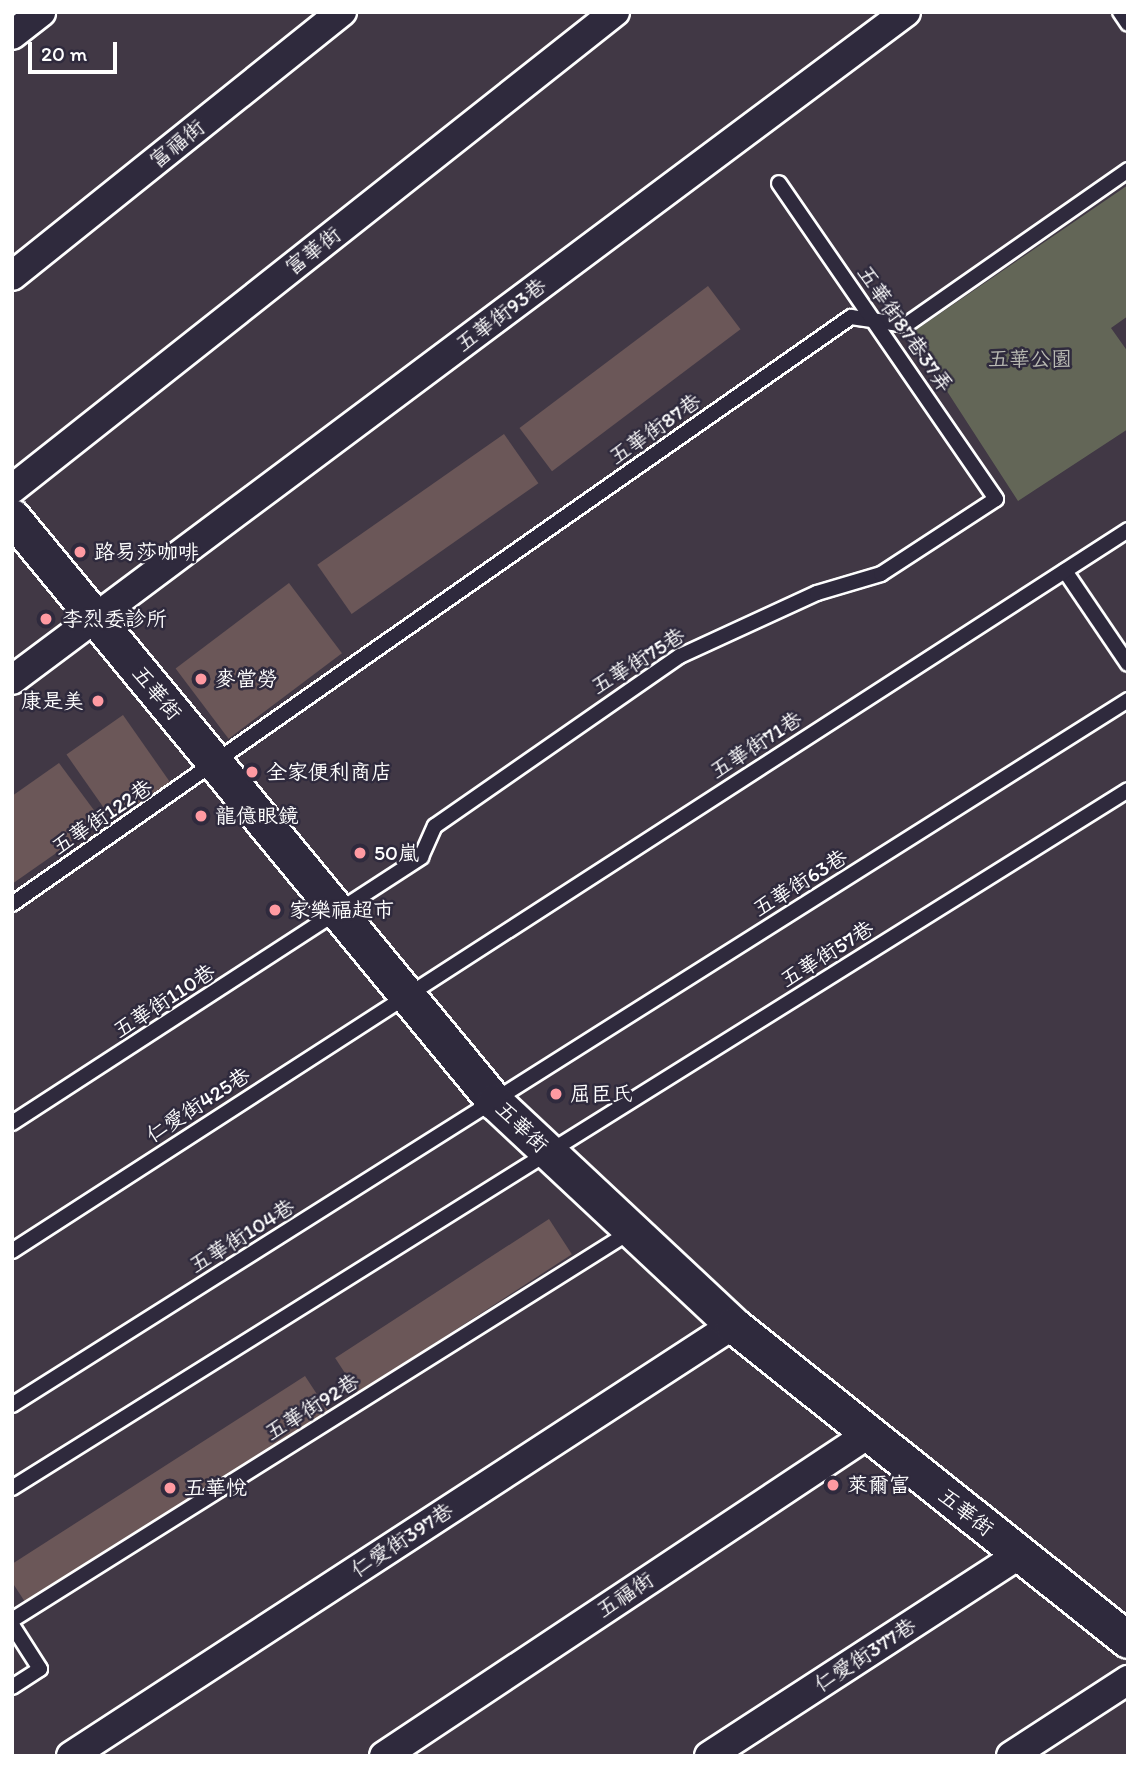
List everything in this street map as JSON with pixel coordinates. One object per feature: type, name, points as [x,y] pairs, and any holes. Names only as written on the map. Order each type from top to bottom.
[{"type":"street","points":[[12,35],[41,12]]},
{"type":"street","name":"富福街","points":[[12,275],[342,12]]},
{"type":"street","name":"富華街","points":[[12,489],[615,12]]},
{"type":"street","name":"五華街93巷","points":[[12,680],[906,12]]},
{"type":"street","name":"五華街","points":[[12,517],[495,1102],[634,1229],[733,1325],[867,1435],[1128,1640]]},
{"type":"street","name":"仁愛街397巷","points":[[71,1756],[733,1325]]},
{"type":"street","name":"五福街","points":[[384,1756],[867,1435]]},
{"type":"street","name":"仁愛街377巷","points":[[709,1756],[1020,1554]]},
{"type":"street","points":[[1011,1756],[1128,1680]]},
{"type":"lane","points":[[1120,12],[1128,24]]},
{"type":"lane","name":"五華街87巷","points":[[216,764],[851,317],[906,325],[1128,170]]},
{"type":"lane","name":"五華街87巷37弄","points":[[779,183],[996,499]]},
{"type":"lane","name":"五華街75巷","points":[[339,914],[421,857],[435,826],[680,656],[817,593],[881,574],[996,499]]},
{"type":"lane","name":"五華街71巷","points":[[407,995],[1128,530]]},
{"type":"lane","points":[[1065,571],[1128,664]]},
{"type":"lane","name":"五華街63巷","points":[[495,1102],[1128,700]]},
{"type":"lane","name":"五華街122巷","points":[[12,904],[216,764]]},
{"type":"lane","name":"五華街57巷","points":[[12,1488],[1128,790]]},
{"type":"lane","name":"五華街110巷","points":[[12,1123],[339,914]]},
{"type":"lane","name":"仁愛街425巷","points":[[12,1251],[407,995]]},
{"type":"lane","name":"五華街104巷","points":[[12,1405],[495,1102]]},
{"type":"lane","name":"五華街92巷","points":[[12,1623],[634,1229]]},
{"type":"lane","points":[[12,1623],[40,1669],[12,1687]]},
{"type":"green space","name":"五華公園","points":[[1128,185],[1128,316],[1111,328],[1128,352],[1128,429],[1018,501],[910,334]]},
{"type":"building","points":[[708,286],[740,329],[552,471],[520,428]]},
{"type":"building","points":[[504,434],[538,483],[352,614],[317,565]]},
{"type":"building","points":[[289,583],[342,653],[229,739],[176,668]]},
{"type":"building","points":[[123,715],[171,783],[114,823],[66,755]]},
{"type":"building","points":[[59,763],[102,821],[12,884],[12,796]]},
{"type":"building","points":[[549,1219],[572,1254],[358,1393],[335,1358]]},
{"type":"building","name":"五華悅","points":[[305,1376],[328,1411],[27,1605],[12,1582],[12,1564]]},
{"type":"place","name":"路易莎咖啡","points":[[80,552]]},
{"type":"place","name":"李烈委診所","points":[[46,619]]},
{"type":"place","name":"麥當勞","points":[[201,679]]},
{"type":"place","name":"康是美","points":[[98,701]]},
{"type":"place","name":"全家便利商店","points":[[252,772]]},
{"type":"place","name":"龍億眼鏡","points":[[201,816]]},
{"type":"place","name":"50嵐","points":[[360,853]]},
{"type":"place","name":"家樂福超市","points":[[275,910]]},
{"type":"place","name":"屈臣氏","points":[[556,1094]]},
{"type":"place","name":"萊爾富","points":[[833,1485]]},
{"type":"place","name":"五華悅","points":[[170,1488]]}]
